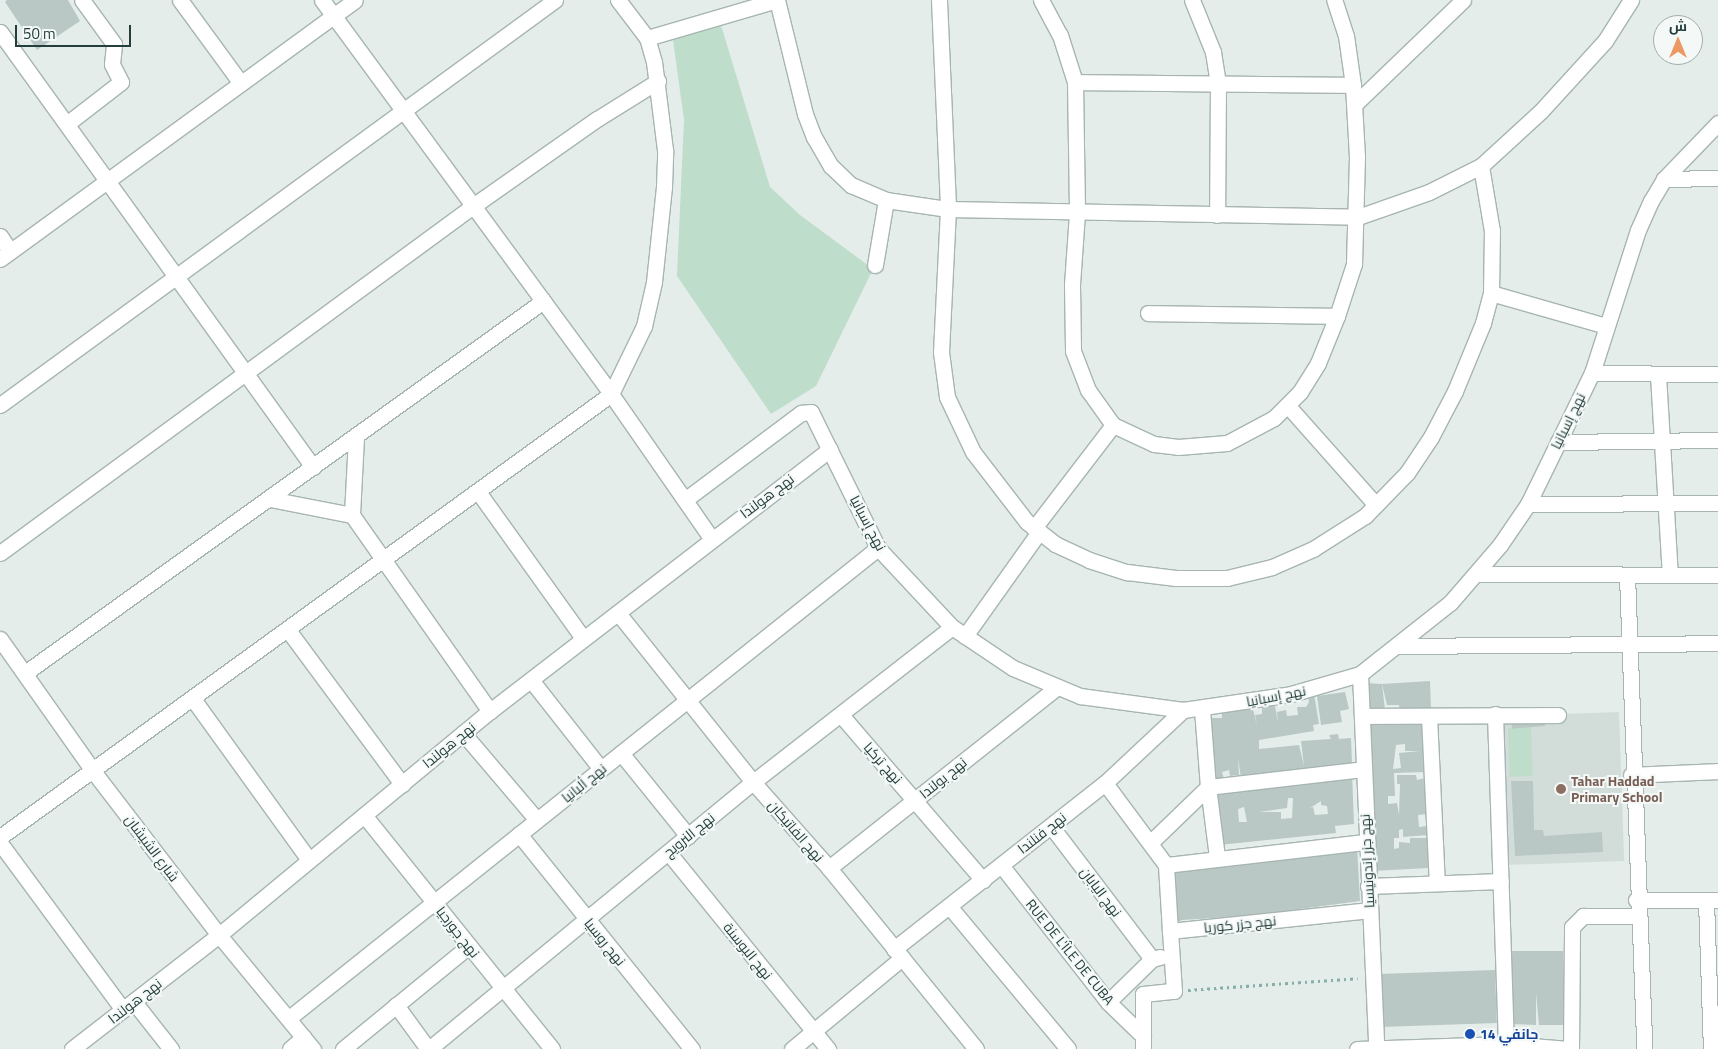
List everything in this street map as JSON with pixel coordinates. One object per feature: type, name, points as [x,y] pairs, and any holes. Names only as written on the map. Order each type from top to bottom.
[{"type":"street","points":[[68,124],[121,82],[112,64],[114,44],[82,0]]},
{"type":"street","points":[[180,0],[240,82]]},
{"type":"street","points":[[322,0],[544,301],[686,499],[711,538]]},
{"type":"street","points":[[0,236],[5,255],[108,178],[355,0]]},
{"type":"street","points":[[0,405],[555,0]]},
{"type":"street","points":[[0,837],[479,493],[611,394],[644,326],[654,282],[664,188],[665,150],[658,81],[647,38],[618,0]]},
{"type":"street","points":[[634,20],[635,0]]},
{"type":"street","points":[[647,38],[777,0],[805,114],[814,137],[831,166],[851,185],[886,200],[948,209],[1358,217],[1429,192],[1481,166],[1541,111],[1605,41],[1631,0]]},
{"type":"street","points":[[939,0],[948,209],[940,352],[947,397],[973,452],[1001,492],[1036,530],[1089,560],[1127,572],[1176,578],[1227,578],[1272,567],[1314,549],[1365,516],[1407,473],[1431,437],[1470,355],[1491,293],[1492,231],[1481,166]]},
{"type":"street","points":[[1041,0],[1060,35],[1076,82],[1077,213],[1072,285],[1073,352],[1088,390],[1113,424],[1154,444],[1202,447],[1227,443],[1251,432],[1288,406],[1318,363],[1337,316],[1354,264],[1358,217],[1355,104],[1346,36],[1334,0]]},
{"type":"street","points":[[1192,0],[1213,52],[1218,84],[1217,215]]},
{"type":"street","points":[[1355,104],[1463,0]]},
{"type":"street","points":[[0,32],[108,178],[313,467]]},
{"type":"street","points":[[0,552],[246,370],[473,206],[597,119],[658,81]]},
{"type":"street","points":[[1076,82],[1353,86]]},
{"type":"street","name":"نهج إسبانيا","points":[[686,499],[806,411],[815,417],[878,548],[958,631],[1013,668],[1056,687],[1101,701],[1183,710],[1202,709],[1291,694],[1360,674],[1399,646],[1450,603],[1477,574],[1528,504],[1592,373],[1638,230],[1664,179],[1718,123]]},
{"type":"street","points":[[1664,179],[1718,178]]},
{"type":"street","points":[[875,265],[886,200]]},
{"type":"street","points":[[1491,293],[1606,326]]},
{"type":"street","points":[[26,673],[356,438],[544,301]]},
{"type":"street","points":[[1148,314],[1337,316]]},
{"type":"street","points":[[1592,373],[1718,374]]},
{"type":"street","points":[[1658,375],[1668,504],[1670,575]]},
{"type":"street","points":[[1288,406],[1376,505]]},
{"type":"street","name":"نهج النرويج","points":[[428,1049],[754,782],[841,715],[958,631],[1036,530],[1113,424]]},
{"type":"street","points":[[356,438],[352,515],[490,711]]},
{"type":"street","points":[[1558,442],[1718,440]]},
{"type":"street","name":"نهج هولندا","points":[[72,1049],[219,935],[490,711],[711,538],[830,448]]},
{"type":"street","points":[[479,493],[583,638]]},
{"type":"street","points":[[270,499],[352,515]]},
{"type":"street","points":[[1528,504],[1718,503]]},
{"type":"street","name":"نهج ألبانيا","points":[[289,1018],[621,753],[688,702],[878,548]]},
{"type":"street","points":[[1477,574],[1718,575]]},
{"type":"street","points":[[1626,575],[1631,775],[1644,1049]]},
{"type":"street","name":"نهج الفاتيكان","points":[[618,612],[688,702],[829,868],[975,1049]]},
{"type":"street","points":[[288,630],[402,784]]},
{"type":"street","name":"شارع الشيشان","points":[[0,639],[26,673],[93,771],[219,935],[308,1043]]},
{"type":"street","points":[[1399,646],[1718,643]]},
{"type":"street","name":"نهج جزر إندونيسيا","points":[[1360,674],[1376,1047]]},
{"type":"street","points":[[531,680],[601,769]]},
{"type":"street","name":"نهج بولندا","points":[[829,868],[1056,687]]},
{"type":"street","points":[[193,699],[309,860]]},
{"type":"street","points":[[1202,709],[1208,787],[1217,857]]},
{"type":"street","name":"نهج فنلندا","points":[[792,1049],[813,1032],[949,906],[1105,783],[1183,710]]},
{"type":"street","points":[[1495,714],[1506,1046]]},
{"type":"street","name":"نهج تركيا","points":[[841,715],[983,880]]},
{"type":"street","points":[[1362,716],[1558,715]]},
{"type":"street","points":[[1429,716],[1437,883]]},
{"type":"street","points":[[463,733],[537,820]]},
{"type":"street","points":[[621,753],[688,836]]},
{"type":"street","points":[[1150,843],[1208,787],[1364,769]]},
{"type":"street","points":[[1631,775],[1718,771]]},
{"type":"street","points":[[1105,783],[1166,865],[1174,991],[1143,994],[1143,1042]]},
{"type":"street","name":"نهج جورجيا","points":[[364,815],[552,1049]]},
{"type":"street","name":"نهج اليابان","points":[[1051,826],[1152,959]]},
{"type":"street","name":"نهج روسيا","points":[[519,834],[692,1049]]},
{"type":"street","points":[[0,842],[128,1006],[171,1049]]},
{"type":"street","points":[[1166,865],[1217,857],[1366,842]]},
{"type":"street","name":"نهج البوسنة","points":[[668,852],[828,1049]]},
{"type":"street","name":"RUE DE L'ÎLE DE CUBA","points":[[1001,865],[1108,1002],[1143,1042]]},
{"type":"street","points":[[1368,886],[1501,880]]},
{"type":"street","points":[[1636,900],[1712,900],[1711,1049]]},
{"type":"street","points":[[949,906],[1068,1049]]},
{"type":"street","name":"نهج جزر كوريا","points":[[1170,931],[1370,910]]},
{"type":"street","points":[[1357,1049],[1376,1047],[1506,1046],[1570,1049],[1572,927],[1583,916],[1637,916]]},
{"type":"street","points":[[343,1049],[469,946]]},
{"type":"street","points":[[1108,1002],[1152,959],[1172,956]]},
{"type":"street","points":[[396,1005],[428,1049]]},
{"type":"street","points":[[290,1049],[308,1043]]},
{"type":"path","points":[[1174,991],[1372,977]]},
{"type":"shaded area","name":"Tahar Haddad Primary School","points":[[1619,712],[1624,861],[1503,865],[1498,716]]},
{"type":"green space","points":[[721,25],[770,187],[800,215],[873,269],[816,386],[771,414],[677,276],[684,120],[673,40]]},
{"type":"green space","points":[[1531,727],[1533,776],[1510,777],[1508,728]]},
{"type":"building","points":[[7,0],[68,0],[80,21],[37,50],[5,2]]},
{"type":"building","points":[[1430,681],[1431,709],[1400,711],[1399,705],[1387,705],[1382,684]]},
{"type":"building","points":[[1366,683],[1382,684],[1385,710],[1369,710]]},
{"type":"building","points":[[1313,688],[1319,724],[1313,725],[1314,731],[1259,740],[1259,749],[1299,745],[1304,766],[1301,741],[1331,739],[1329,735],[1338,734],[1339,739],[1351,738],[1352,763],[1241,778],[1238,758],[1239,775],[1230,776],[1229,770],[1222,772],[1224,779],[1212,781],[1207,746],[1213,745],[1209,718],[1222,718],[1222,710],[1252,705],[1257,726],[1255,715],[1262,714],[1262,703],[1274,700],[1278,723],[1277,712],[1286,710],[1287,716],[1298,715],[1297,707],[1306,707],[1309,702],[1307,690]]},
{"type":"building","points":[[1345,692],[1349,709],[1340,711],[1342,722],[1321,725],[1317,696]]},
{"type":"building","points":[[1544,715],[1545,726],[1512,729],[1511,718]]},
{"type":"building","points":[[1424,720],[1425,772],[1394,773],[1395,796],[1388,796],[1388,804],[1397,803],[1399,815],[1400,784],[1397,784],[1397,775],[1416,775],[1417,780],[1425,778],[1427,814],[1418,815],[1419,827],[1427,826],[1428,835],[1403,837],[1403,829],[1399,830],[1399,838],[1394,838],[1394,849],[1399,848],[1399,842],[1410,843],[1410,838],[1427,838],[1428,868],[1372,871],[1368,722]],"holes":[[[1405,744],[1405,751],[1420,751],[1399,753],[1401,768],[1393,769],[1396,745]]]},
{"type":"building","points":[[1352,773],[1354,824],[1335,826],[1336,833],[1219,845],[1212,788],[1263,782],[1264,788],[1271,787],[1270,782]],"holes":[[[1288,798],[1293,798],[1292,818],[1281,819],[1281,812],[1259,812],[1287,808]],[[1321,801],[1321,805],[1327,806],[1328,814],[1315,815],[1313,807],[1310,808]],[[1244,807],[1247,822],[1239,822],[1238,809]]]},
{"type":"building","points":[[1511,781],[1533,781],[1534,830],[1543,830],[1544,836],[1602,832],[1603,852],[1515,856]]},
{"type":"building","points":[[1357,845],[1360,901],[1247,916],[1182,920],[1176,923],[1173,868]]},
{"type":"building","points":[[1506,951],[1563,951],[1564,1025],[1539,1025],[1536,993],[1536,1025],[1510,1024]]},
{"type":"building","points":[[1495,970],[1497,1023],[1380,1027],[1378,974]]},
{"type":"place","name":"Tahar Haddad Primary School","points":[[1561,789]]},
{"type":"place","name":"14 جانفي","points":[[1470,1034]]}]
